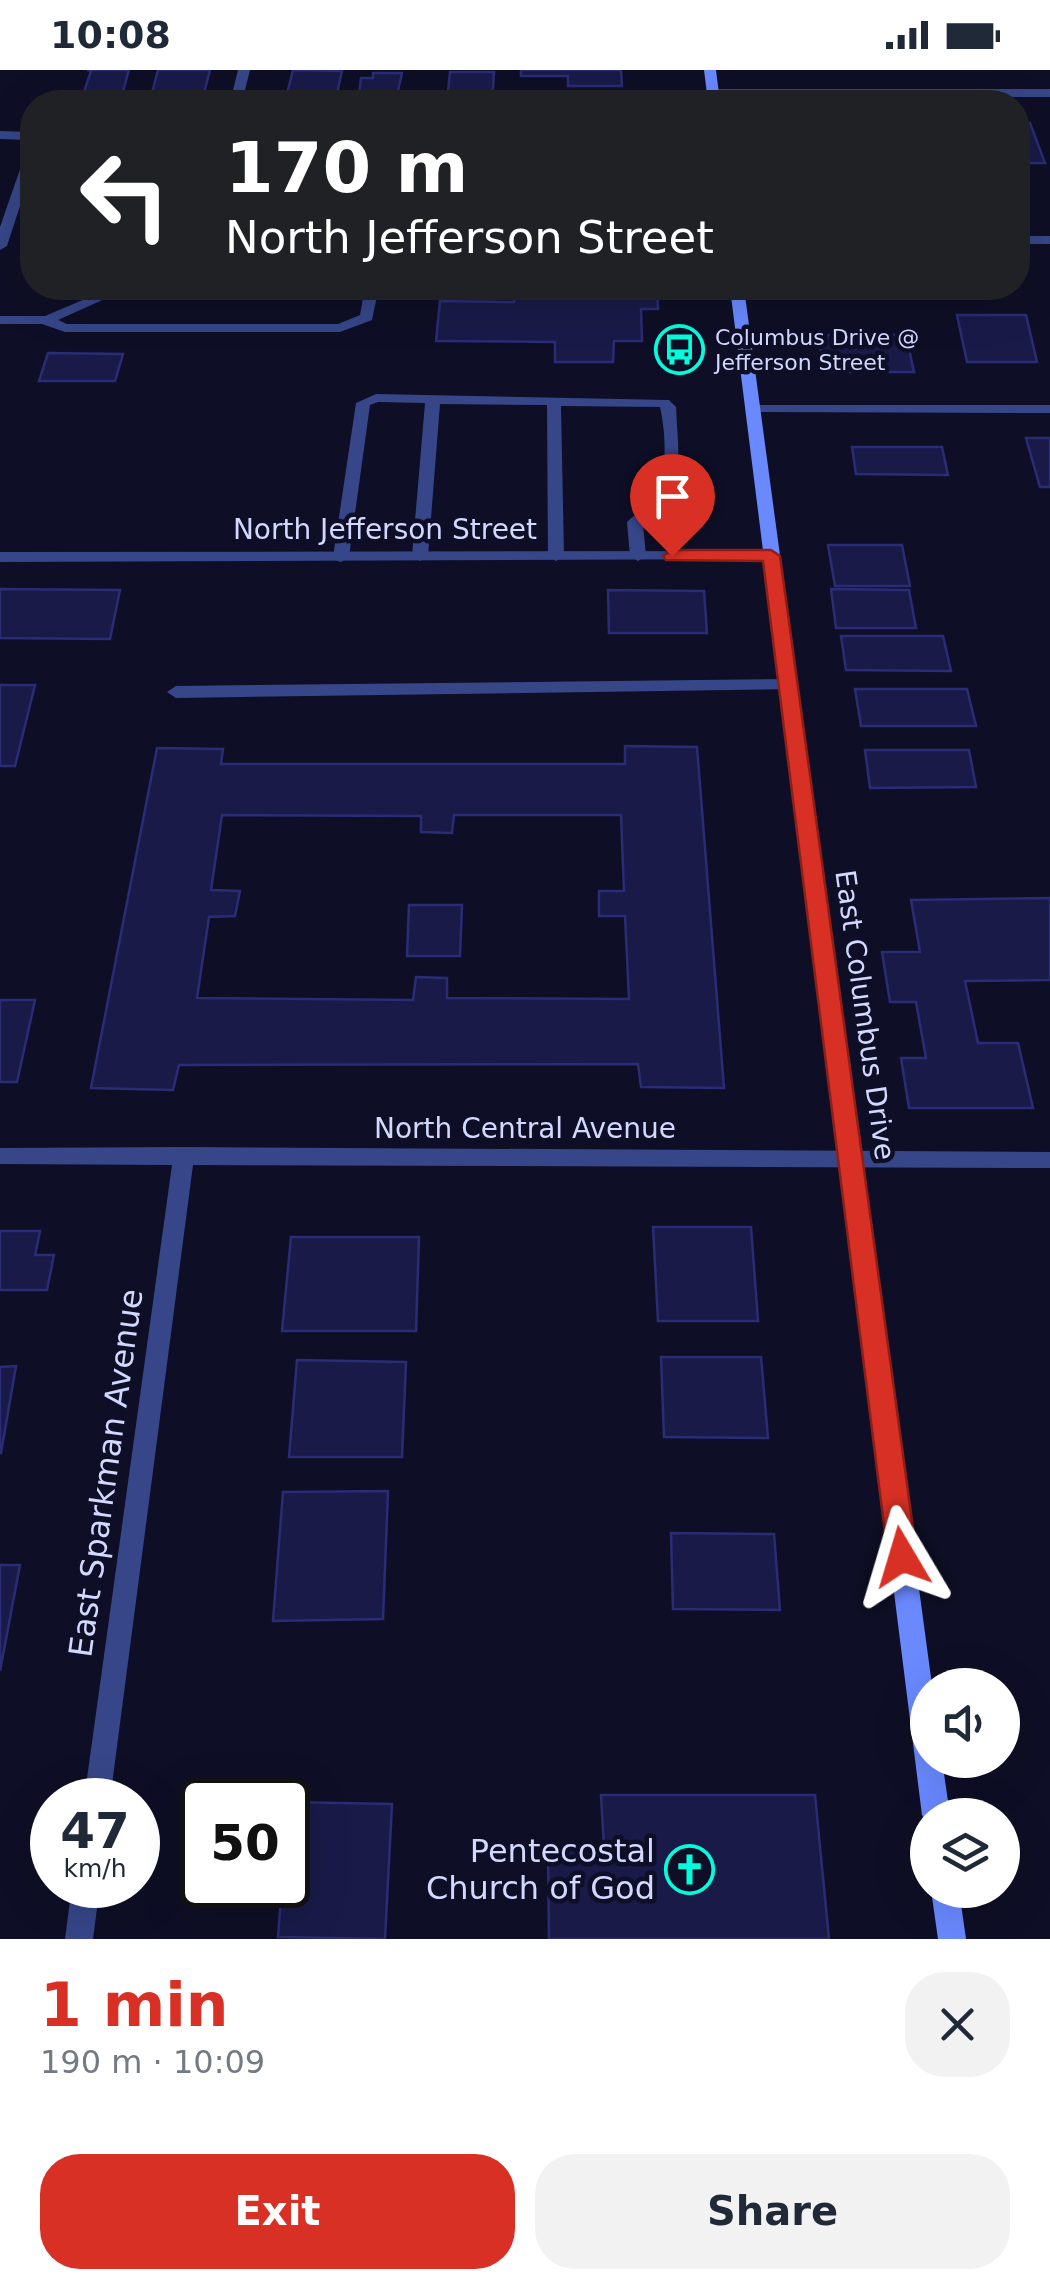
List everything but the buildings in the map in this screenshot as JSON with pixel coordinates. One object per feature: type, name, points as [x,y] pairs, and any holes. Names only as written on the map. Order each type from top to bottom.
[{"type":"main road","name":"East Columbus Drive","points":[[739,300],[917,1668]]},
{"type":"main road","points":[[948,1908],[952,1939]]},
{"type":"street","points":[[0,246],[20,187]]},
{"type":"street","points":[[47,320],[94,300]]},
{"type":"street","points":[[0,320],[47,320],[66,328],[340,328],[367,317],[369,300]]},
{"type":"street","points":[[341,557],[363,403],[376,398],[664,403],[669,407],[670,490],[652,512],[635,522],[638,556]]},
{"type":"street","points":[[420,556],[433,399]]},
{"type":"street","points":[[554,400],[556,556]]},
{"type":"street","points":[[753,409],[1050,410]]},
{"type":"street","name":"North Jefferson Street","points":[[0,558],[771,556]]},
{"type":"street","points":[[176,692],[788,685]]},
{"type":"street","name":"East Sparkman Avenue","points":[[101,1778],[184,1155]]},
{"type":"street","name":"North Central Avenue","points":[[0,1156],[1050,1160]]},
{"type":"street","points":[[79,1939],[83,1908]]},
{"type":"place","name":"Columbus Drive @ Jefferson Street","points":[[680,350]]},
{"type":"place","name":"Pentecostal Church of God","points":[[690,1869]]},
{"type":"route","points":[[672,556],[771,556],[902,1557]]}]
